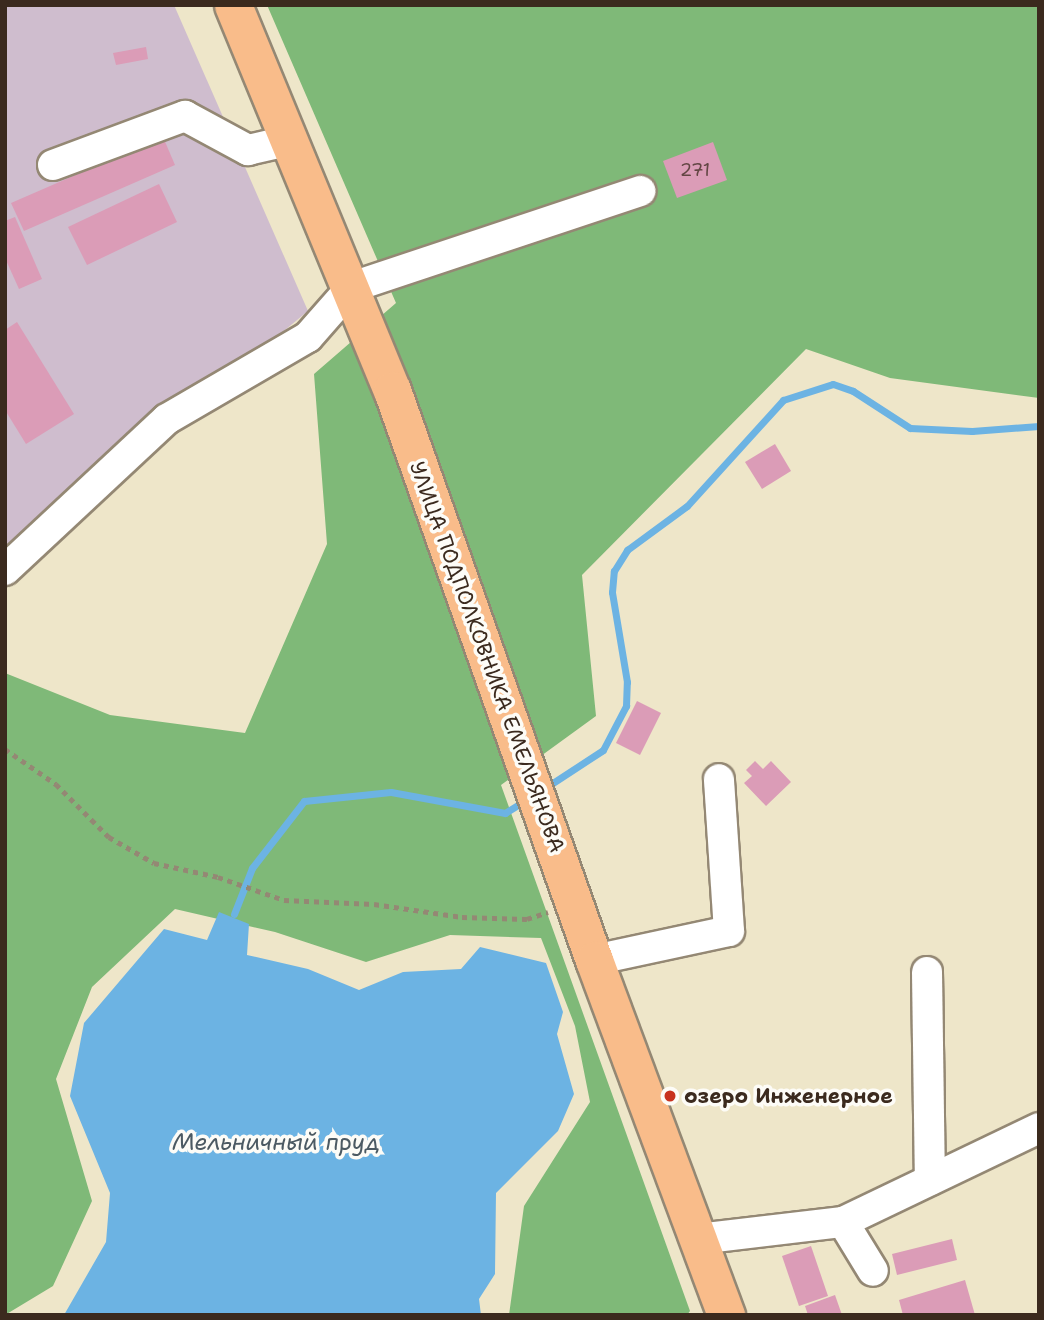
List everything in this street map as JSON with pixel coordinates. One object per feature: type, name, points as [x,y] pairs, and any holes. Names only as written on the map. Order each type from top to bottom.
[{"type":"main road","name":"УЛИЦА ПОДПОЛКОВНИКА ЕМЕЛЬЯНОВА","points":[[233,5],[352,286],[594,960],[726,1315]]},
{"type":"street","points":[[53,165],[185,116],[248,150],[291,139]]},
{"type":"street","points":[[5,570],[167,419],[308,337],[352,286],[640,191]]},
{"type":"street","points":[[594,960],[729,931],[719,779]]},
{"type":"street","points":[[927,972],[930,1180]]},
{"type":"street","points":[[698,1239],[843,1222],[1039,1128]]},
{"type":"street","points":[[843,1222],[873,1271]]},
{"type":"path","points":[[5,749],[56,784],[109,837],[154,863],[225,881],[284,900],[374,904],[462,917],[527,919],[576,904]]},
{"type":"shaded area","points":[[5,5],[174,5],[308,311],[5,561]]},
{"type":"green space","points":[[267,5],[1039,5],[1039,398],[890,378],[806,349],[582,575],[596,716],[501,785],[690,1311],[687,1315],[509,1315],[524,1206],[590,1102],[575,1026],[541,938],[450,935],[366,962],[275,932],[175,909],[92,987],[56,1079],[92,1201],[53,1286],[5,1315],[5,673],[110,715],[245,733],[327,544],[314,374],[396,303]]},
{"type":"water","name":"Мельничный пруд","points":[[219,912],[249,924],[247,955],[308,969],[359,990],[403,972],[461,969],[480,947],[546,963],[563,1012],[557,1034],[574,1094],[558,1131],[496,1193],[495,1274],[479,1299],[481,1315],[64,1315],[106,1242],[110,1193],[70,1096],[84,1023],[164,929],[207,940]]},
{"type":"building","points":[[146,47],[148,59],[116,65],[113,53]]},
{"type":"building","points":[[163,137],[175,165],[24,231],[11,203]]},
{"type":"building","points":[[713,142],[727,180],[677,198],[663,161]]},
{"type":"building","points":[[159,184],[177,222],[87,265],[68,227]]},
{"type":"building","points":[[15,217],[42,279],[19,289],[5,258],[5,221]]},
{"type":"building","points":[[17,322],[74,414],[26,444],[5,410],[5,330]]},
{"type":"building","points":[[775,444],[791,471],[762,489],[745,462]]},
{"type":"building","points":[[637,701],[661,713],[640,755],[616,743]]},
{"type":"building","points":[[755,761],[763,769],[771,761],[791,782],[766,806],[744,783],[752,776],[746,770]]},
{"type":"building","points":[[952,1239],[957,1260],[897,1275],[892,1254]]},
{"type":"building","points":[[811,1246],[828,1296],[799,1306],[782,1256]]},
{"type":"building","points":[[965,1280],[975,1315],[903,1315],[899,1300]]},
{"type":"building","points":[[835,1295],[842,1315],[808,1315],[805,1306]]},
{"type":"waterway","points":[[545,788],[603,750],[626,706],[627,682],[612,592],[614,571],[627,550],[687,506],[783,400],[833,384],[853,391],[910,428],[972,431],[1039,426]]},
{"type":"waterway","points":[[234,914],[252,868],[304,801],[391,792],[505,813],[526,800]]},
{"type":"place","name":"озеро Инженерное","points":[[670,1096]]}]
